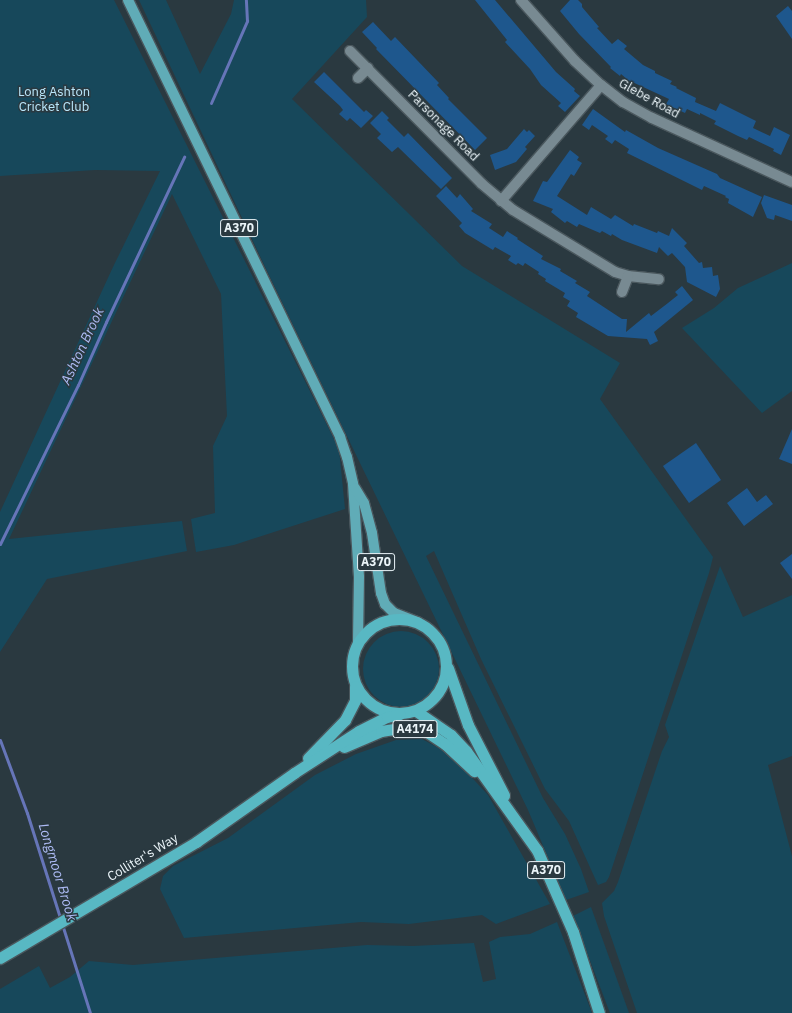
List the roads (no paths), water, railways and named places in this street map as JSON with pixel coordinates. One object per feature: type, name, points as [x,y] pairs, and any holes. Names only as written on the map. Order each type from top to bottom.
[{"type":"highway","points":[[401,618],[418,622],[430,629],[438,639],[444,651],[447,664],[445,679],[439,692],[429,704],[416,711],[400,714],[386,712],[373,706],[362,696],[355,684],[351,670],[352,656],[358,642],[369,629],[384,620],[401,618]]},
{"type":"highway","name":"A370","points":[[447,664],[468,725],[501,787],[512,813]]},
{"type":"highway","name":"Colliter's Way","points":[[294,773],[345,720],[355,700],[355,684]]},
{"type":"highway","name":"A370","points":[[416,711],[451,734],[466,751],[512,813],[537,850],[573,932],[599,1013]]},
{"type":"highway","name":"Colliter's Way","points":[[0,958],[196,842],[294,773],[359,731],[387,717],[400,714]]},
{"type":"highway","name":"A4174","points":[[294,773],[349,745],[381,731],[406,727],[427,732],[445,744],[468,765],[512,813]]},
{"type":"main road","name":"A370","points":[[128,0],[340,436],[347,457],[353,484],[359,577],[358,642]]},
{"type":"main road","name":"A370","points":[[353,484],[364,503],[372,533],[381,593],[385,604],[394,613],[418,622]]},
{"type":"street","name":"Glebe Road","points":[[521,0],[575,61],[601,85],[623,102],[652,118],[792,182]]},
{"type":"street","name":"Parsonage Road","points":[[350,51],[501,201],[615,272],[628,276],[658,279]]},
{"type":"street","points":[[358,78],[368,68]]},
{"type":"street","points":[[501,201],[601,85]]},
{"type":"street","points":[[622,292],[628,276]]},
{"type":"waterway","name":"Ashton Brook","points":[[211,103],[247,21],[246,0]]},
{"type":"waterway","name":"Ashton Brook","points":[[0,544],[78,385],[184,157]]},
{"type":"waterway","name":"Longmoor Brook","points":[[0,740],[27,813],[90,1013]]},
{"type":"park label","name":"Long Ashton Cricket Club","points":[[54,100]]}]
